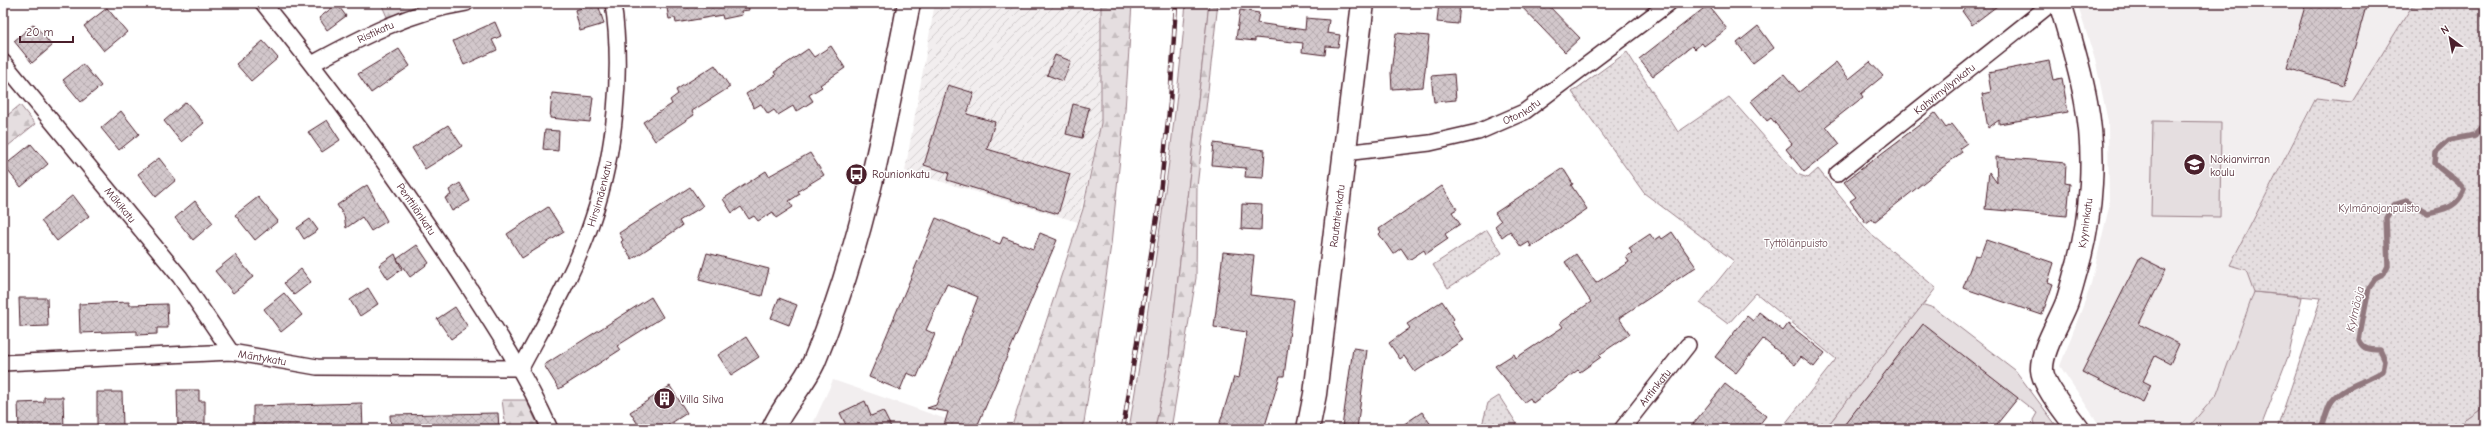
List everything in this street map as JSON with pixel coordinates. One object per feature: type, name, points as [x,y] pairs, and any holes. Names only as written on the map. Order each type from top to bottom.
[{"type":"street","name":"Penttilänkatu","points":[[263,3],[312,64],[409,195],[521,368],[550,429]]},
{"type":"street","name":"Ristikatu","points":[[312,64],[402,19],[438,7],[466,3]]},
{"type":"street","name":"Hirsimäenkatu","points":[[521,368],[553,309],[580,252],[595,211],[609,155],[613,118],[617,42],[613,3]]},
{"type":"street","points":[[773,429],[794,398],[813,363],[852,255],[871,183],[908,3]]},
{"type":"street","name":"Rautatienkatu","points":[[1308,429],[1315,394],[1363,3]]},
{"type":"street","name":"Otonkatu","points":[[1344,153],[1430,143],[1478,132],[1517,115],[1546,97],[1669,3]]},
{"type":"street","name":"Kahvimyllynkatu","points":[[1837,174],[2052,3]]},
{"type":"street","name":"Kyyninkatu","points":[[2060,3],[2076,56],[2087,104],[2091,157],[2088,201],[2082,249],[2067,302],[2045,356],[2042,371],[2050,389],[2078,429]]},
{"type":"street","name":"Mäkikatu","points":[[3,62],[180,277],[231,352]]},
{"type":"street","name":"Antinkatu","points":[[1622,429],[1688,346]]},
{"type":"street","name":"Mäntykatu","points":[[3,363],[231,352],[317,367],[521,368]]},
{"type":"street","points":[[791,429],[794,398]]},
{"type":"shaded area","points":[[935,3],[1101,3],[1101,123],[1078,222],[905,171]]},
{"type":"shaded area","name":"Nokianvirran koulu","points":[[2077,3],[2414,3],[2352,103],[2315,98],[2230,265],[2246,270],[2254,292],[2217,394],[2187,429],[2102,429],[2060,366],[2090,288],[2109,207],[2108,122],[2096,63]]},
{"type":"shaded area","points":[[833,380],[969,427],[968,429],[811,428]]},
{"type":"green space","points":[[381,3],[416,3],[418,7],[387,17]]},
{"type":"green space","points":[[1101,3],[1132,3],[1125,110],[1111,245],[1083,429],[1011,429],[1083,209],[1101,123]]},
{"type":"green space","points":[[1186,3],[1209,3],[1169,358],[1155,429],[1129,429],[1169,163]]},
{"type":"green space","points":[[1209,3],[1218,3],[1197,187],[1196,278],[1171,429],[1155,429],[1169,358]]},
{"type":"green space","name":"Kylmänojanpuisto","points":[[2414,3],[2485,3],[2485,391],[2480,410],[2453,429],[2277,429],[2321,298],[2254,292],[2246,270],[2230,265],[2316,98],[2352,102]]},
{"type":"green space","name":"Tyttölänpuisto","points":[[1627,52],[1678,132],[1729,97],[1797,174],[1808,178],[1818,169],[1868,231],[1936,288],[1825,429],[1781,429],[1836,359],[1756,293],[1728,324],[1700,303],[1734,261],[1644,193],[1572,92]]},
{"type":"green space","points":[[20,105],[35,124],[3,150],[3,119]]},
{"type":"green space","points":[[2153,121],[2221,122],[2220,217],[2151,216]]},
{"type":"green space","points":[[1487,230],[1502,253],[1448,288],[1433,265]]},
{"type":"green space","points":[[2254,292],[2302,297],[2289,354],[2260,429],[2187,429],[2217,394]]},
{"type":"green space","points":[[1921,304],[1934,308],[2015,370],[2059,429],[2035,429],[2033,420],[2037,413],[1923,325],[1841,429],[1825,429]]},
{"type":"green space","points":[[2485,391],[2485,429],[2453,429],[2480,410]]},
{"type":"green space","points":[[1499,396],[1517,424],[1510,429],[1481,429],[1488,403]]},
{"type":"green space","points":[[502,400],[526,400],[540,429],[506,429]]},
{"type":"building","points":[[666,3],[748,3],[749,10],[741,11],[742,15],[723,19],[722,15],[676,23],[675,18],[669,19]]},
{"type":"building","points":[[1439,3],[1460,3],[1458,24],[1437,22]]},
{"type":"building","points":[[1518,3],[1546,3],[1580,38],[1565,52]]},
{"type":"building","points":[[1972,3],[2001,3],[1972,25],[1962,11]]},
{"type":"building","points":[[2306,3],[2367,3],[2344,85],[2287,68]]},
{"type":"building","points":[[337,4],[346,16],[327,30],[319,18]]},
{"type":"building","points":[[598,4],[604,24],[580,31],[575,10]]},
{"type":"building","points":[[1708,5],[1727,29],[1704,46],[1702,43],[1695,49],[1692,46],[1653,76],[1639,59]]},
{"type":"building","points":[[107,8],[127,32],[104,51],[84,26]]},
{"type":"building","points":[[1240,10],[1259,13],[1257,23],[1305,30],[1306,18],[1329,20],[1327,33],[1340,35],[1338,47],[1326,46],[1325,55],[1302,52],[1303,43],[1255,38],[1255,41],[1236,39]]},
{"type":"building","points":[[495,22],[501,36],[492,40],[497,50],[464,65],[453,41]]},
{"type":"building","points":[[34,24],[52,46],[32,63],[14,41]]},
{"type":"building","points":[[1758,26],[1774,48],[1753,64],[1737,43]]},
{"type":"building","points":[[1396,33],[1429,36],[1423,87],[1392,89],[1391,72]]},
{"type":"building","points":[[263,41],[278,58],[251,81],[236,64]]},
{"type":"building","points":[[831,46],[845,68],[820,85],[822,87],[809,95],[813,101],[796,112],[793,106],[778,115],[774,110],[768,114],[761,104],[754,108],[746,94],[776,75],[774,72],[808,49],[814,57]]},
{"type":"building","points":[[399,49],[410,66],[371,93],[358,74]]},
{"type":"building","points":[[1055,55],[1071,61],[1063,81],[1047,75]]},
{"type":"building","points":[[2049,61],[2053,80],[2062,78],[2068,112],[1999,124],[1999,120],[1988,128],[1982,94],[1991,92],[1988,73]]},
{"type":"building","points":[[1836,62],[1849,79],[1870,62],[1883,76],[1861,94],[1863,97],[1826,126],[1840,144],[1804,172],[1786,149],[1792,144],[1771,118],[1767,121],[1751,101],[1784,74],[1799,92]]},
{"type":"building","points":[[83,64],[101,86],[81,102],[63,80]]},
{"type":"building","points":[[715,65],[730,87],[692,111],[694,115],[655,141],[643,122],[672,104],[670,100],[678,94],[676,90]]},
{"type":"building","points":[[1454,74],[1456,100],[1434,102],[1431,76]]},
{"type":"building","points":[[948,85],[974,93],[967,114],[995,122],[987,149],[1070,174],[1058,214],[947,180],[949,173],[924,165]]},
{"type":"building","points":[[552,93],[593,97],[590,122],[550,118]]},
{"type":"building","points":[[186,102],[204,123],[181,142],[164,121]]},
{"type":"building","points":[[1073,104],[1089,108],[1082,138],[1066,134]]},
{"type":"building","points":[[121,111],[139,134],[119,150],[101,128]]},
{"type":"building","points":[[1935,113],[1946,128],[1952,124],[1967,143],[1960,148],[1962,152],[1874,222],[1872,219],[1866,223],[1850,201],[1856,197],[1844,182]]},
{"type":"building","points":[[327,120],[340,140],[322,152],[308,132]]},
{"type":"building","points":[[448,125],[462,146],[425,169],[412,148]]},
{"type":"building","points":[[545,130],[559,131],[558,151],[543,149]]},
{"type":"building","points":[[1214,143],[1265,150],[1263,178],[1245,177],[1246,168],[1212,165]]},
{"type":"building","points":[[31,144],[48,164],[21,187],[4,166]]},
{"type":"building","points":[[810,153],[824,175],[798,191],[800,194],[789,201],[793,207],[776,218],[773,212],[758,221],[754,216],[749,219],[741,207],[732,213],[723,199],[766,171],[769,176]]},
{"type":"building","points":[[1996,157],[2066,163],[2065,183],[2070,184],[2067,216],[1985,209],[1989,172],[1997,183]]},
{"type":"building","points":[[159,158],[176,180],[156,197],[138,174]]},
{"type":"building","points":[[1563,168],[1573,184],[1571,185],[1587,209],[1531,247],[1529,242],[1521,247],[1510,231],[1502,237],[1495,226],[1501,221],[1495,213]]},
{"type":"building","points":[[460,183],[470,201],[452,211],[445,198],[451,195],[449,190]]},
{"type":"building","points":[[367,185],[387,221],[371,231],[362,217],[346,228],[344,216],[337,205]]},
{"type":"building","points":[[1442,186],[1457,209],[1452,212],[1460,224],[1445,234],[1448,239],[1426,254],[1424,250],[1409,260],[1401,248],[1393,254],[1379,234],[1381,232],[1379,229]]},
{"type":"building","points":[[690,187],[703,206],[679,221],[682,226],[632,259],[621,242],[623,240],[619,233]]},
{"type":"building","points":[[73,195],[89,216],[57,241],[41,221]]},
{"type":"building","points":[[258,197],[278,221],[255,240],[235,215]]},
{"type":"building","points":[[195,201],[213,223],[193,240],[175,218]]},
{"type":"building","points":[[1242,204],[1262,205],[1261,230],[1241,229]]},
{"type":"building","points":[[548,207],[564,232],[522,258],[507,234]]},
{"type":"building","points":[[936,218],[1000,244],[1003,237],[1033,249],[1040,233],[1057,240],[976,429],[943,429],[948,412],[927,408],[936,405],[978,297],[947,284],[926,330],[935,334],[917,377],[907,373],[900,390],[869,377]]},
{"type":"building","points":[[310,219],[318,230],[304,239],[297,228]]},
{"type":"building","points":[[1672,232],[1696,267],[1619,318],[1630,334],[1599,355],[1601,357],[1580,372],[1578,370],[1533,403],[1530,398],[1524,402],[1495,366],[1514,354],[1516,358],[1563,327],[1560,323],[1591,302],[1565,262],[1576,254],[1596,283],[1629,262],[1626,257],[1632,253],[1629,248],[1650,234],[1654,240],[1660,236],[1662,239]]},
{"type":"building","points":[[1986,240],[2054,263],[2048,282],[2053,284],[2042,315],[1963,288],[1975,255],[1980,256]]},
{"type":"building","points":[[417,245],[429,263],[410,277],[397,259]]},
{"type":"building","points":[[1223,252],[1254,255],[1250,295],[1294,300],[1284,376],[1280,376],[1264,429],[1218,429],[1234,377],[1239,378],[1247,332],[1214,327]]},
{"type":"building","points":[[707,253],[769,269],[762,296],[699,280]]},
{"type":"building","points":[[395,254],[402,269],[388,279],[379,265]]},
{"type":"building","points":[[235,255],[253,277],[233,293],[215,271]]},
{"type":"building","points":[[2140,257],[2166,270],[2139,324],[2179,344],[2170,364],[2155,356],[2143,381],[2151,385],[2143,402],[2082,372]]},
{"type":"building","points":[[301,269],[311,282],[294,295],[284,283]]},
{"type":"building","points":[[368,288],[378,304],[360,316],[350,300]]},
{"type":"building","points":[[284,293],[302,315],[281,332],[264,309]]},
{"type":"building","points":[[651,297],[663,317],[617,346],[620,350],[559,389],[544,365]]},
{"type":"building","points":[[19,298],[47,298],[48,326],[20,327]]},
{"type":"building","points":[[779,298],[797,305],[789,325],[771,318]]},
{"type":"building","points":[[1442,301],[1454,319],[1451,322],[1463,340],[1415,372],[1404,356],[1400,359],[1389,343],[1410,328],[1407,324]]},
{"type":"building","points":[[129,302],[129,305],[167,304],[168,328],[157,328],[157,334],[137,335],[137,331],[80,333],[79,304]]},
{"type":"building","points":[[455,307],[468,327],[451,339],[437,319]]},
{"type":"building","points":[[1759,312],[1783,331],[1788,324],[1825,353],[1814,367],[1801,357],[1795,365],[1763,339],[1736,373],[1715,357],[1747,316],[1753,321]]},
{"type":"building","points":[[1923,324],[2018,398],[1993,429],[1841,429]]},
{"type":"building","points":[[746,337],[759,357],[731,375],[718,355]]},
{"type":"building","points":[[1353,348],[1367,350],[1357,429],[1342,427]]},
{"type":"building","points":[[1725,384],[1766,416],[1756,429],[1689,429]]},
{"type":"building","name":"Villa Silva","points":[[670,386],[687,413],[662,429],[641,429],[630,412]]},
{"type":"building","points":[[177,390],[199,390],[199,401],[205,401],[205,426],[178,427]]},
{"type":"building","points":[[97,392],[122,392],[123,427],[97,428]]},
{"type":"building","points":[[44,397],[63,397],[64,429],[19,429],[18,403],[44,402]]},
{"type":"building","points":[[865,401],[871,416],[883,411],[892,429],[842,429],[847,427],[840,413]]},
{"type":"building","points":[[362,403],[363,429],[253,429],[253,406]]},
{"type":"building","points":[[1422,412],[1434,429],[1397,429]]},
{"type":"building","points":[[498,413],[499,429],[391,429],[390,415]]},
{"type":"waterway","name":"Kylmäoja","points":[[2319,429],[2323,423],[2330,404],[2337,396],[2350,387],[2383,371],[2385,361],[2380,350],[2367,349],[2359,340],[2369,288],[2375,279],[2384,274],[2388,266],[2386,218],[2394,205],[2407,201],[2428,213],[2450,207],[2458,201],[2464,190],[2458,182],[2435,163],[2436,152],[2449,140],[2475,135],[2485,124]]},
{"type":"railway","points":[[1123,429],[1158,211],[1170,103],[1176,3]]},
{"type":"place","name":"Nokianvirran koulu","points":[[2195,165]]},
{"type":"place","name":"Rounionkatu","points":[[856,174]]},
{"type":"place","name":"Villa Silva","points":[[664,399]]}]
